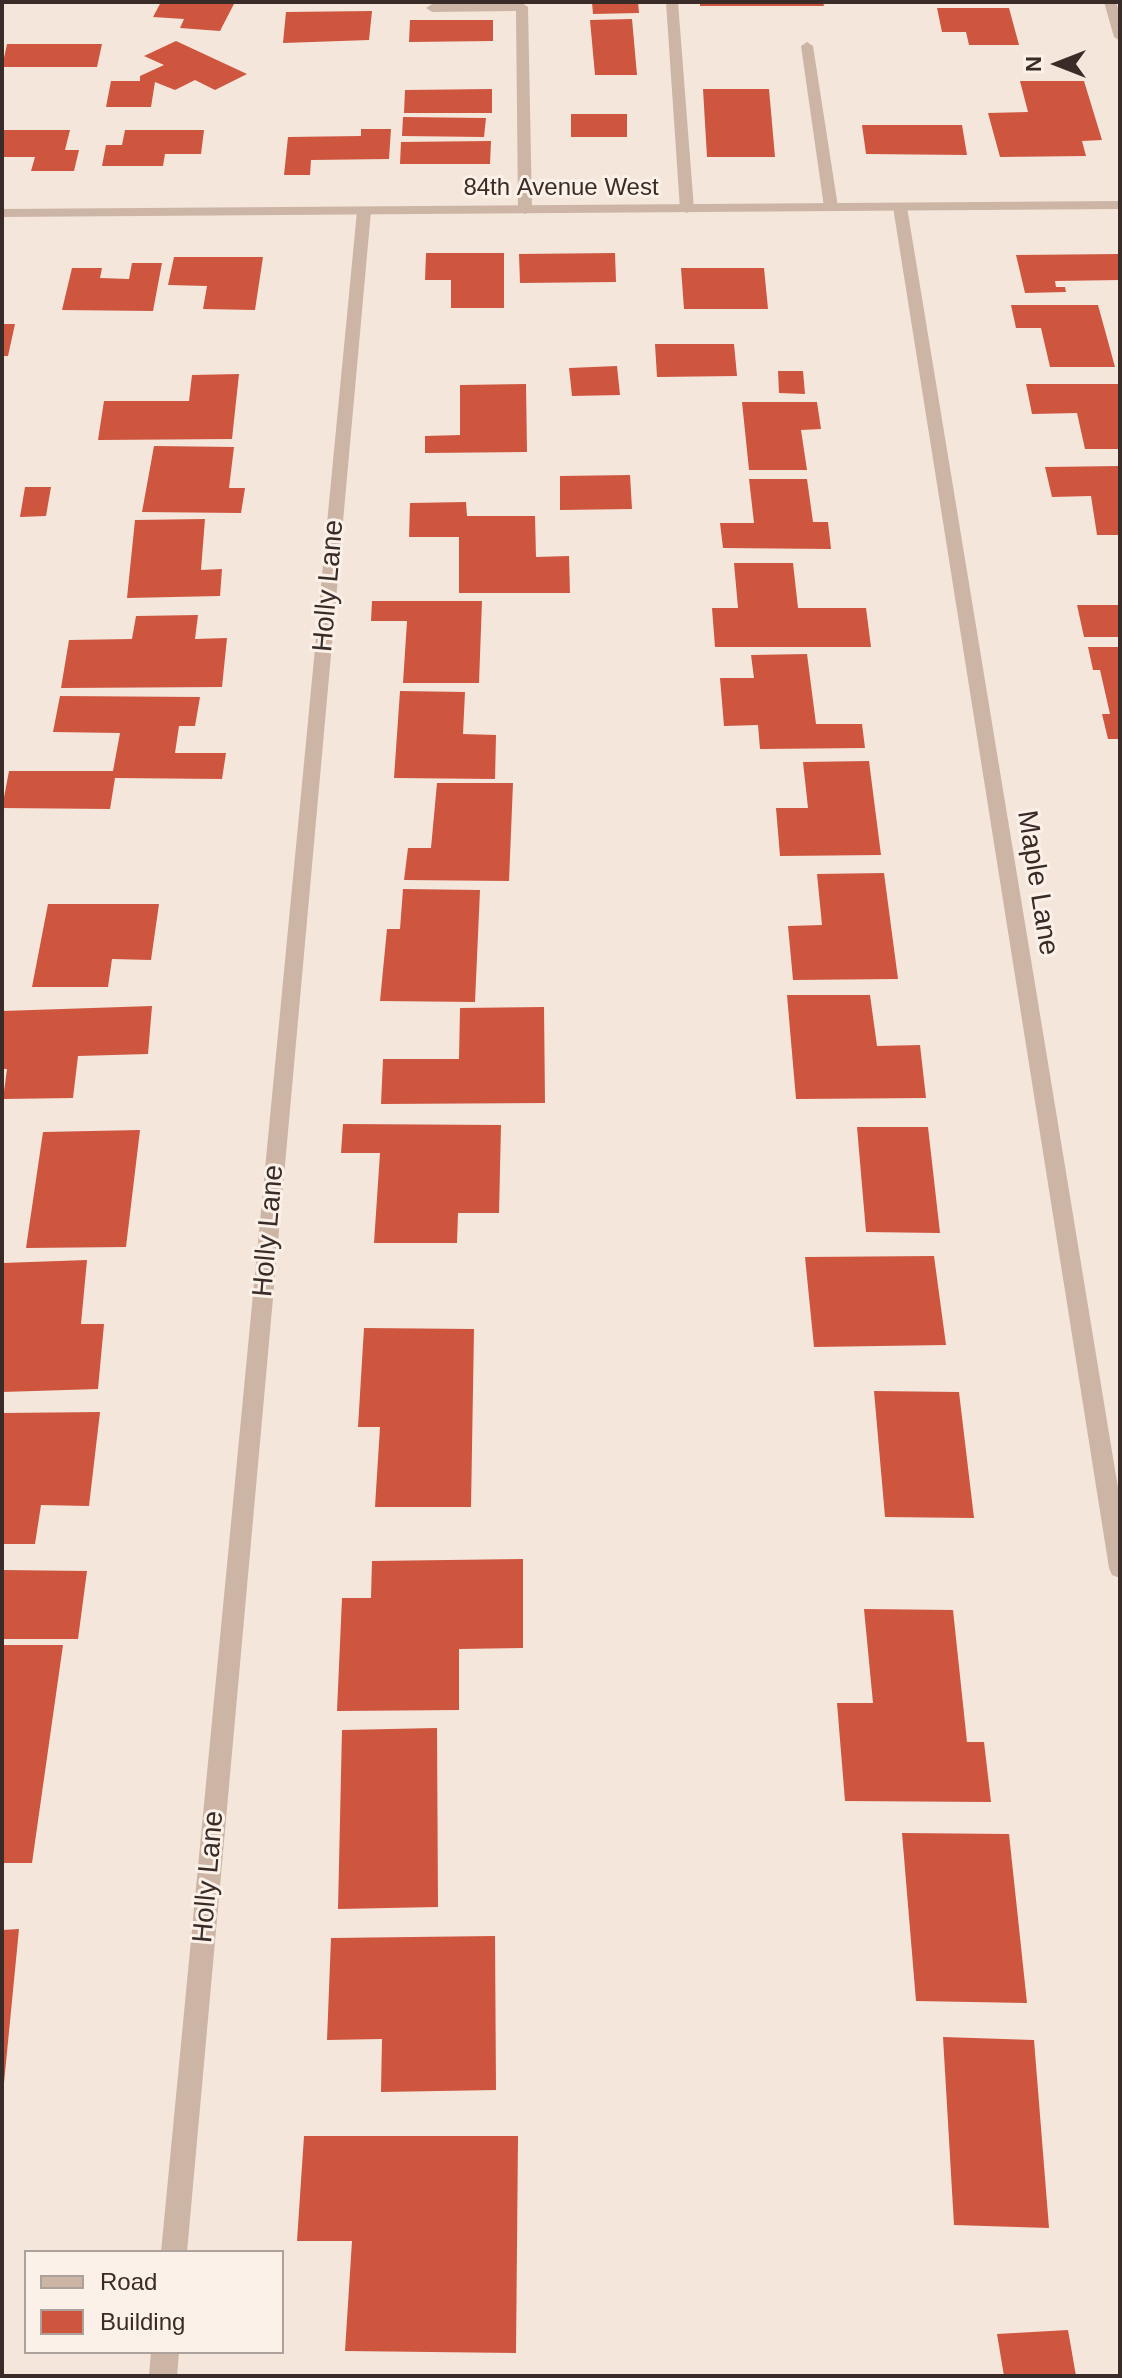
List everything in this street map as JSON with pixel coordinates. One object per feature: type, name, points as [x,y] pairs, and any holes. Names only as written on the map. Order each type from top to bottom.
[{"type":"street","points":[[672,2],[687,209]]},
{"type":"street","points":[[1110,2],[1120,33]]},
{"type":"street","points":[[432,8],[522,7],[525,210]]},
{"type":"street","points":[[807,46],[831,207]]},
{"type":"street","name":"84th Avenue West","points":[[2,213],[1120,205]]},
{"type":"street","name":"Maple Lane","points":[[900,207],[1120,1568]]},
{"type":"street","name":"Holly Lane","points":[[174,2250],[364,211]]},
{"type":"street","points":[[163,2376],[165,2354]]},
{"type":"building","points":[[161,2],[235,2],[220,31],[180,28],[184,19],[153,17]]},
{"type":"building","points":[[592,2],[638,2],[639,13],[593,14]]},
{"type":"building","points":[[700,2],[823,2],[824,6],[700,6]]},
{"type":"building","points":[[937,8],[1009,8],[1019,45],[969,45],[966,32],[942,32]]},
{"type":"building","points":[[372,11],[369,40],[283,43],[286,12]]},
{"type":"building","points":[[632,19],[637,75],[595,75],[590,20]]},
{"type":"building","points":[[410,20],[493,20],[493,41],[409,42]]},
{"type":"building","points":[[176,41],[247,74],[215,90],[195,80],[175,90],[155,82],[151,107],[106,107],[111,81],[140,81],[140,76],[164,65],[144,56]]},
{"type":"building","points":[[7,44],[102,44],[97,67],[2,67]]},
{"type":"building","points":[[1020,81],[1084,81],[1102,140],[1082,141],[1086,156],[1000,157],[988,113],[1028,112]]},
{"type":"building","points":[[492,89],[492,113],[404,113],[405,90]]},
{"type":"building","points":[[703,89],[769,89],[775,157],[707,157]]},
{"type":"building","points":[[571,114],[627,114],[627,137],[571,137]]},
{"type":"building","points":[[403,117],[486,118],[484,137],[402,136]]},
{"type":"building","points":[[862,125],[962,125],[967,155],[866,154]]},
{"type":"building","points":[[361,129],[391,129],[389,159],[311,160],[310,175],[284,175],[288,137],[361,136]]},
{"type":"building","points":[[2,130],[70,130],[65,150],[79,150],[74,171],[31,171],[35,157],[2,157]]},
{"type":"building","points":[[125,130],[204,130],[201,154],[165,154],[163,166],[102,166],[106,145],[122,145]]},
{"type":"building","points":[[491,141],[490,164],[400,164],[401,142]]},
{"type":"building","points":[[426,253],[504,253],[504,308],[451,308],[451,280],[425,280]]},
{"type":"building","points":[[615,253],[616,282],[520,283],[519,254]]},
{"type":"building","points":[[1120,254],[1120,280],[1055,281],[1056,287],[1065,287],[1066,292],[1025,293],[1016,255]]},
{"type":"building","points":[[174,257],[263,257],[255,310],[203,309],[207,286],[168,285]]},
{"type":"building","points":[[132,263],[162,263],[153,311],[62,310],[72,268],[102,268],[100,278],[129,279]]},
{"type":"building","points":[[681,268],[764,268],[768,309],[684,309]]},
{"type":"building","points":[[1011,305],[1098,305],[1115,367],[1050,367],[1041,328],[1016,328]]},
{"type":"building","points":[[2,324],[15,324],[8,356],[2,356]]},
{"type":"building","points":[[655,344],[734,344],[737,376],[657,377]]},
{"type":"building","points":[[617,366],[620,395],[572,396],[569,368]]},
{"type":"building","points":[[778,371],[803,371],[805,394],[779,393]]},
{"type":"building","points":[[239,374],[232,439],[98,440],[104,401],[189,401],[192,375]]},
{"type":"building","points":[[526,384],[527,452],[425,453],[425,436],[460,435],[460,385]]},
{"type":"building","points":[[1026,384],[1120,384],[1120,449],[1085,449],[1077,413],[1032,414]]},
{"type":"building","points":[[742,402],[817,402],[821,429],[801,430],[807,470],[749,470]]},
{"type":"building","points":[[154,446],[234,447],[229,488],[245,488],[241,513],[142,512]]},
{"type":"building","points":[[1120,466],[1120,535],[1097,535],[1091,496],[1052,497],[1045,467]]},
{"type":"building","points":[[630,475],[632,509],[560,510],[560,476]]},
{"type":"building","points":[[749,479],[807,479],[813,522],[828,522],[831,549],[723,548],[720,523],[754,523]]},
{"type":"building","points":[[25,487],[51,487],[46,516],[20,517]]},
{"type":"building","points":[[466,502],[467,516],[535,516],[536,557],[569,556],[570,593],[459,593],[459,537],[409,537],[410,503]]},
{"type":"building","points":[[205,519],[201,570],[222,569],[220,596],[127,598],[135,520]]},
{"type":"building","points":[[734,563],[793,563],[798,608],[866,608],[871,647],[715,647],[712,608],[738,608]]},
{"type":"building","points":[[372,601],[482,601],[479,683],[403,683],[407,621],[371,621]]},
{"type":"building","points":[[1077,605],[1120,605],[1120,637],[1084,637]]},
{"type":"building","points":[[198,615],[195,639],[227,638],[222,687],[61,688],[69,640],[132,639],[136,616]]},
{"type":"building","points":[[1088,647],[1120,647],[1120,739],[1108,739],[1102,714],[1110,714],[1100,670],[1093,670]]},
{"type":"building","points":[[807,654],[816,724],[862,724],[865,748],[760,749],[758,725],[724,726],[720,678],[754,678],[751,655]]},
{"type":"building","points":[[400,691],[465,692],[463,734],[496,735],[495,779],[394,778]]},
{"type":"building","points":[[60,696],[200,697],[195,726],[179,726],[175,753],[226,753],[222,779],[115,778],[110,809],[2,808],[9,771],[113,771],[120,733],[53,732]]},
{"type":"building","points":[[869,761],[881,855],[780,856],[776,808],[808,808],[803,762]]},
{"type":"building","points":[[437,783],[513,783],[509,881],[404,880],[408,848],[431,848]]},
{"type":"building","points":[[884,873],[898,979],[793,980],[788,926],[822,925],[817,874]]},
{"type":"building","points":[[403,889],[480,890],[475,1002],[380,1001],[387,929],[400,929]]},
{"type":"building","points":[[48,904],[159,904],[151,960],[112,959],[108,987],[32,987]]},
{"type":"building","points":[[787,995],[870,995],[877,1046],[920,1045],[926,1098],[796,1099]]},
{"type":"building","points":[[152,1006],[148,1054],[78,1056],[73,1098],[3,1099],[7,1069],[2,1069],[2,1011]]},
{"type":"building","points":[[544,1007],[545,1103],[381,1104],[383,1059],[459,1059],[460,1008]]},
{"type":"building","points":[[343,1124],[501,1125],[499,1213],[458,1213],[457,1243],[374,1243],[380,1153],[341,1153]]},
{"type":"building","points":[[857,1127],[928,1127],[940,1233],[866,1232]]},
{"type":"building","points":[[140,1130],[126,1247],[26,1248],[43,1132]]},
{"type":"building","points":[[934,1256],[946,1345],[814,1347],[805,1257]]},
{"type":"building","points":[[87,1260],[81,1324],[104,1324],[98,1389],[2,1392],[2,1263]]},
{"type":"building","points":[[364,1328],[474,1329],[471,1507],[375,1507],[380,1427],[358,1427]]},
{"type":"building","points":[[874,1391],[959,1392],[974,1518],[885,1517]]},
{"type":"building","points":[[100,1412],[89,1506],[41,1505],[35,1544],[2,1544],[2,1413]]},
{"type":"building","points":[[523,1559],[523,1648],[459,1649],[459,1710],[337,1711],[342,1598],[371,1598],[372,1561]]},
{"type":"building","points":[[2,1570],[87,1571],[78,1639],[2,1639]]},
{"type":"building","points":[[864,1609],[953,1610],[967,1742],[984,1742],[991,1802],[845,1801],[837,1703],[873,1703]]},
{"type":"building","points":[[2,1645],[63,1645],[32,1863],[2,1863]]},
{"type":"building","points":[[437,1728],[438,1907],[338,1909],[342,1730]]},
{"type":"building","points":[[902,1833],[1009,1834],[1027,2003],[916,2001]]},
{"type":"building","points":[[19,1929],[4,2083],[2,2083],[2,1930]]},
{"type":"building","points":[[495,1936],[496,2090],[381,2092],[382,2039],[327,2040],[331,1938]]},
{"type":"building","points":[[943,2037],[1034,2040],[1049,2228],[954,2225]]},
{"type":"building","points":[[304,2136],[518,2136],[516,2353],[345,2351],[352,2241],[297,2241]]},
{"type":"building","points":[[1068,2330],[1076,2376],[1004,2376],[997,2334]]}]
